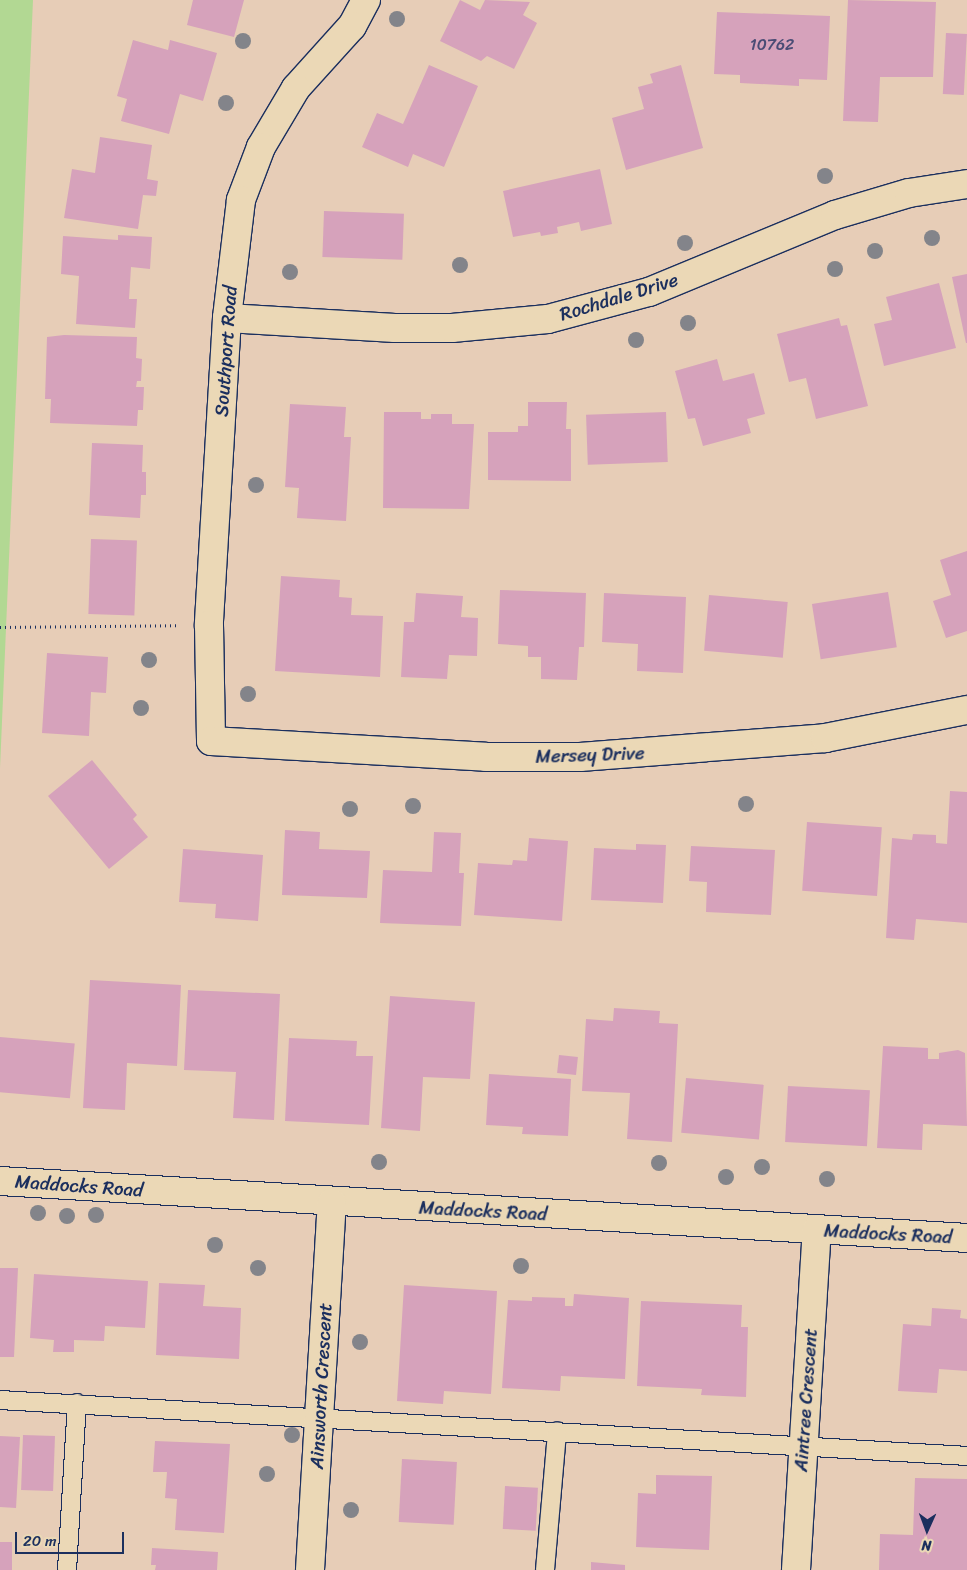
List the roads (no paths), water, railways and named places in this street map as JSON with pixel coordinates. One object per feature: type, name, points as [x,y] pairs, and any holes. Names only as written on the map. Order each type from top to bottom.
[{"type":"street","name":"Southport Road","points":[[211,741],[209,625],[226,318],[241,200],[261,147],[296,88],[352,26],[366,0]]},
{"type":"street","name":"Rochdale Drive","points":[[226,318],[442,328],[548,319],[649,292],[835,215],[909,193],[967,184]]},
{"type":"street","name":"Mersey Drive","points":[[211,741],[486,757],[580,757],[825,738],[967,710]]},
{"type":"street","name":"Maddocks Road","points":[[0,1181],[332,1203],[967,1238]]},
{"type":"street","name":"Ainsworth Crescent","points":[[310,1570],[332,1203]]},
{"type":"street","name":"Aintree Crescent","points":[[796,1570],[817,1230]]},
{"type":"lane","points":[[0,1400],[967,1456]]},
{"type":"lane","points":[[67,1570],[77,1403]]},
{"type":"lane","points":[[545,1570],[557,1432]]}]
